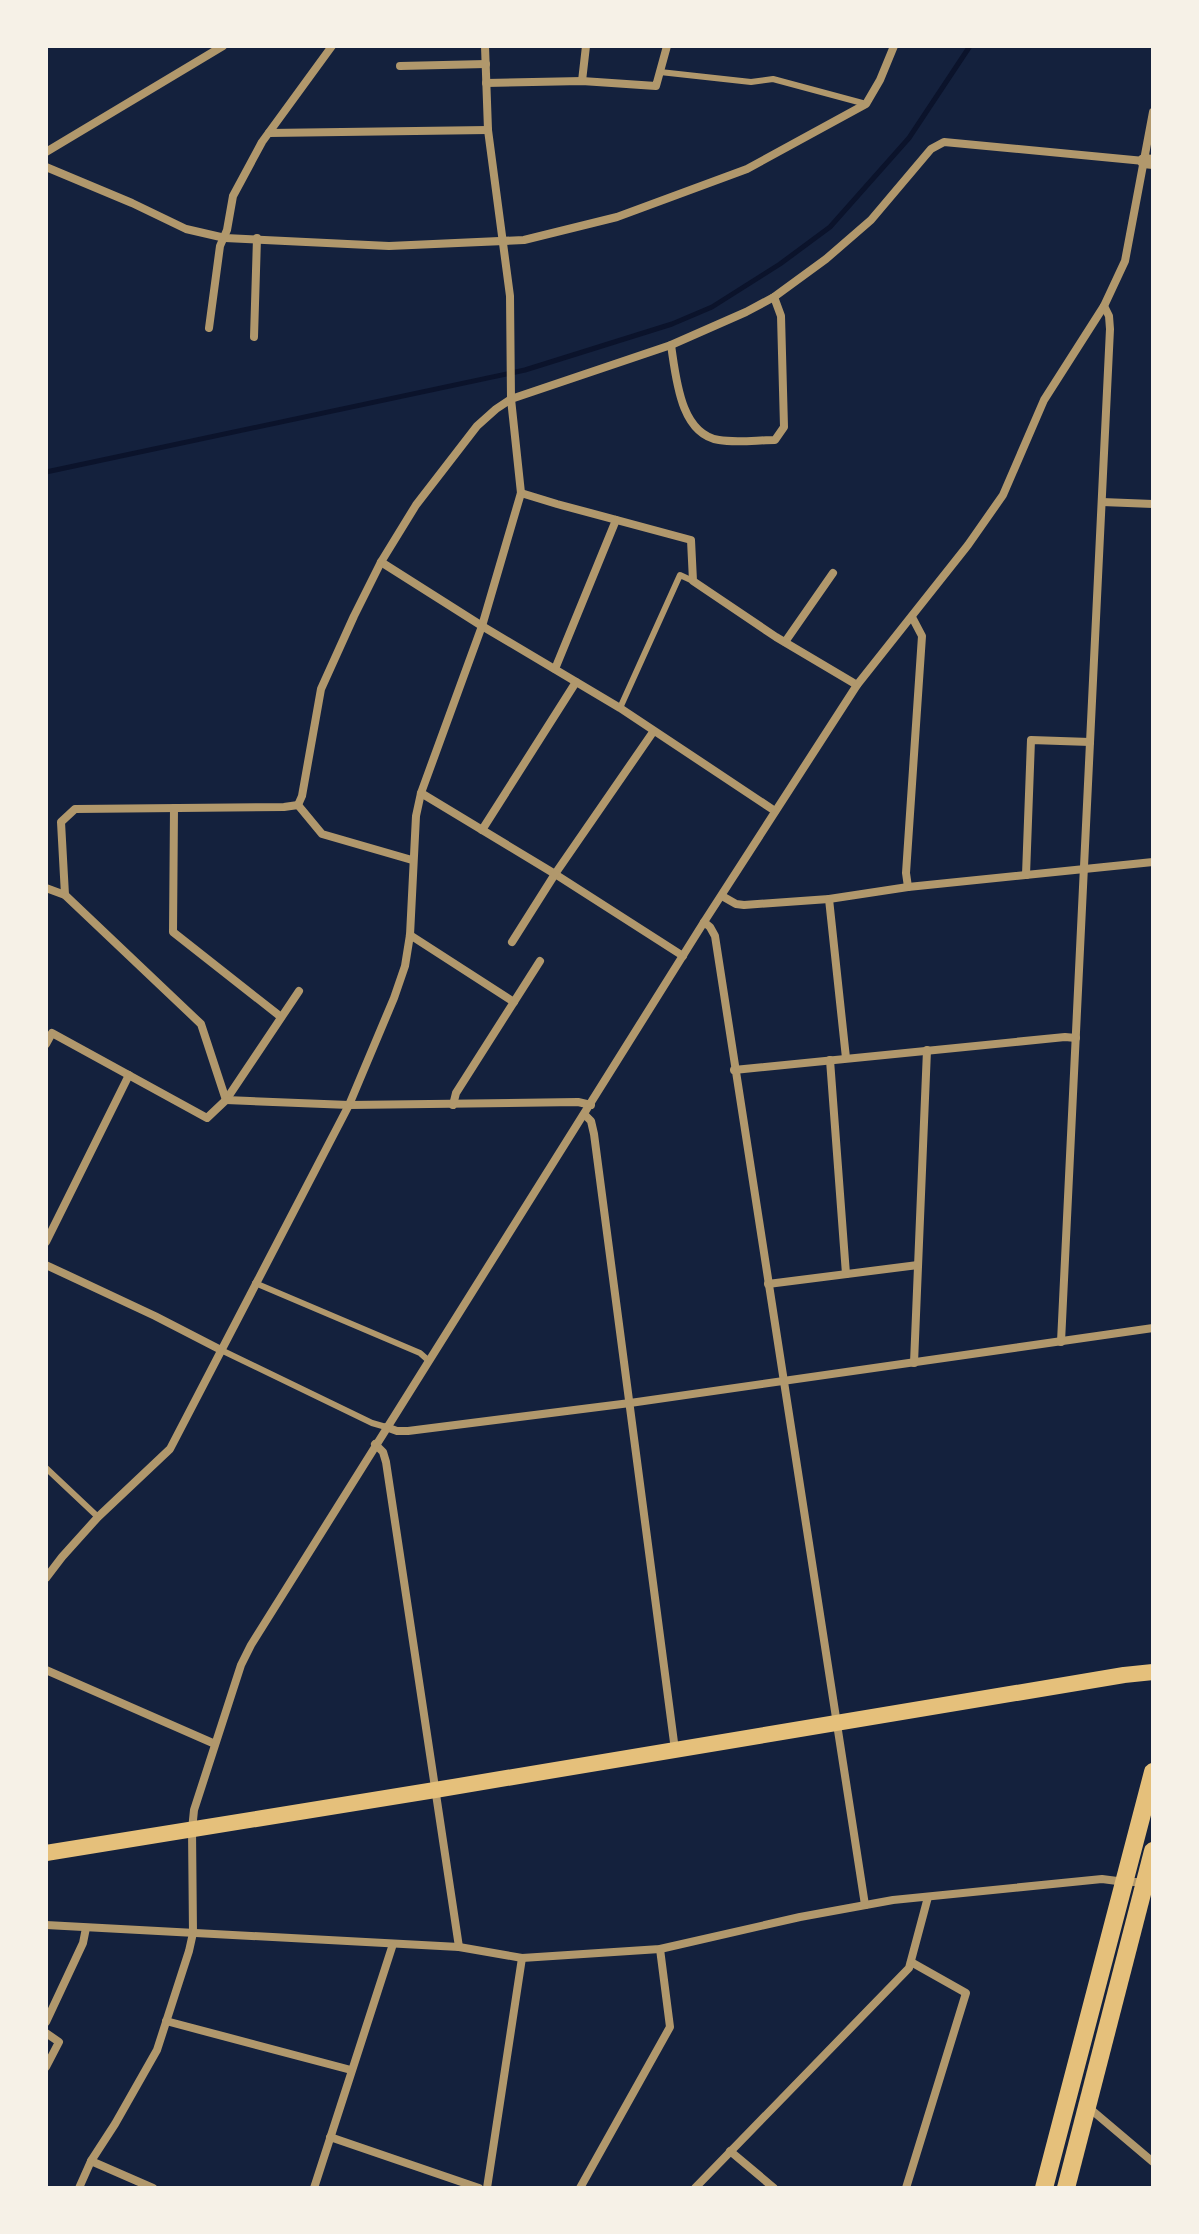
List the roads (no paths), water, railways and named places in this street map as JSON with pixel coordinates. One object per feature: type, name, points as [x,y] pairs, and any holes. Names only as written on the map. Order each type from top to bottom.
[{"type":"highway","points":[[1044,2188],[1153,1772]]},
{"type":"highway","points":[[1066,2188],[1149,1884],[1153,1851]]},
{"type":"main road","points":[[46,1853],[1153,1672]]},
{"type":"street","points":[[46,152],[223,46]]},
{"type":"street","points":[[209,328],[220,246],[225,238],[233,196],[269,133],[332,46]]},
{"type":"street","points":[[46,1578],[98,1517],[170,1449],[349,1105],[405,966],[410,935],[416,816],[421,793],[482,626],[521,493],[511,399],[510,296],[488,130],[485,46]]},
{"type":"street","points":[[582,81],[586,46]]},
{"type":"street","points":[[486,83],[582,81],[656,86],[667,46]]},
{"type":"street","points":[[46,167],[186,229],[225,238],[389,246],[524,240],[642,209],[747,169],[866,104],[894,46]]},
{"type":"street","points":[[400,66],[486,64]]},
{"type":"street","points":[[79,2188],[91,2161],[157,2050],[189,1951],[193,1933],[194,1810],[241,1665],[251,1645],[704,922],[857,685],[1003,495],[1044,400],[1104,306],[1125,261],[1149,162],[1153,112]]},
{"type":"street","points":[[269,133],[488,130]]},
{"type":"street","points":[[298,805],[321,689],[381,562],[416,505],[477,426],[496,409],[511,399],[671,345],[774,297],[847,243],[938,144],[944,142],[1149,162]]},
{"type":"street","points":[[254,337],[257,238]]},
{"type":"street","points":[[671,345],[679,389],[694,428],[718,440],[775,440],[784,427],[781,316],[774,297]]},
{"type":"street","points":[[1061,1342],[1110,329],[1104,306]]},
{"type":"street","points":[[521,493],[691,540],[693,581],[857,685]]},
{"type":"street","points":[[1102,502],[1153,504]]},
{"type":"street","points":[[555,669],[616,520]]},
{"type":"street","points":[[381,562],[620,708],[775,811]]},
{"type":"street","points":[[785,642],[833,573]]},
{"type":"street","points":[[908,887],[906,873],[922,636],[912,617]]},
{"type":"street","points":[[482,830],[576,682]]},
{"type":"street","points":[[512,942],[653,732]]},
{"type":"street","points":[[1026,875],[1031,740],[1090,742]]},
{"type":"street","points":[[421,793],[683,956]]},
{"type":"street","points":[[65,895],[61,822],[75,809],[298,805]]},
{"type":"street","points":[[298,805],[322,834],[412,860]]},
{"type":"street","points":[[174,808],[173,932],[281,1017]]},
{"type":"street","points":[[722,896],[744,905],[829,899],[908,887],[1153,862]]},
{"type":"street","points":[[46,888],[65,895],[201,1024],[226,1100]]},
{"type":"street","points":[[829,899],[846,1058]]},
{"type":"street","points":[[704,922],[715,936],[865,1905]]},
{"type":"street","points":[[410,935],[514,1002]]},
{"type":"street","points":[[453,1105],[456,1093],[540,961]]},
{"type":"street","points":[[46,1044],[52,1033],[207,1118],[226,1100],[299,991]]},
{"type":"street","points":[[734,1070],[1076,1038]]},
{"type":"street","points":[[914,1363],[927,1050]]},
{"type":"street","points":[[830,1060],[846,1274]]},
{"type":"street","points":[[46,1242],[129,1075]]},
{"type":"street","points":[[226,1100],[349,1105],[578,1102],[591,1105]]},
{"type":"street","points":[[585,1115],[591,1121],[594,1134],[675,1751]]},
{"type":"street","points":[[46,1265],[221,1350]]},
{"type":"street","points":[[768,1284],[918,1265]]},
{"type":"street","points":[[386,1427],[408,1431],[630,1403],[1153,1328]]},
{"type":"street","points":[[375,1444],[383,1452],[386,1462],[459,1947]]},
{"type":"street","points":[[46,1670],[215,1744]]},
{"type":"street","points":[[46,1925],[459,1947],[522,1958],[660,1949],[800,1917],[928,1897],[1102,1879],[1149,1884]]},
{"type":"street","points":[[695,2188],[909,1968],[928,1897]]},
{"type":"street","points":[[46,2022],[83,1943],[86,1928]]},
{"type":"street","points":[[314,2188],[393,1944]]},
{"type":"street","points":[[580,2188],[670,2027],[660,1949]]},
{"type":"street","points":[[487,2188],[522,1958]]},
{"type":"street","points":[[906,2188],[966,1993],[911,1962]]},
{"type":"street","points":[[166,2021],[351,2070]]},
{"type":"street","points":[[46,2033],[59,2042],[46,2067]]},
{"type":"street","points":[[1087,2107],[1153,2162]]},
{"type":"street","points":[[330,2137],[479,2188]]},
{"type":"street","points":[[730,2151],[774,2188]]},
{"type":"street","points":[[91,2161],[153,2188]]},
{"type":"lane","points":[[660,72],[751,82],[773,79],[866,104]]},
{"type":"lane","points":[[620,708],[680,575],[693,581]]},
{"type":"lane","points":[[255,1283],[420,1353],[429,1361]]},
{"type":"lane","points":[[221,1350],[386,1427]]},
{"type":"lane","points":[[46,1468],[98,1517]]},
{"type":"waterway","points":[[46,472],[525,370],[672,324],[712,307],[780,264],[830,227],[909,138],[970,46]]}]
